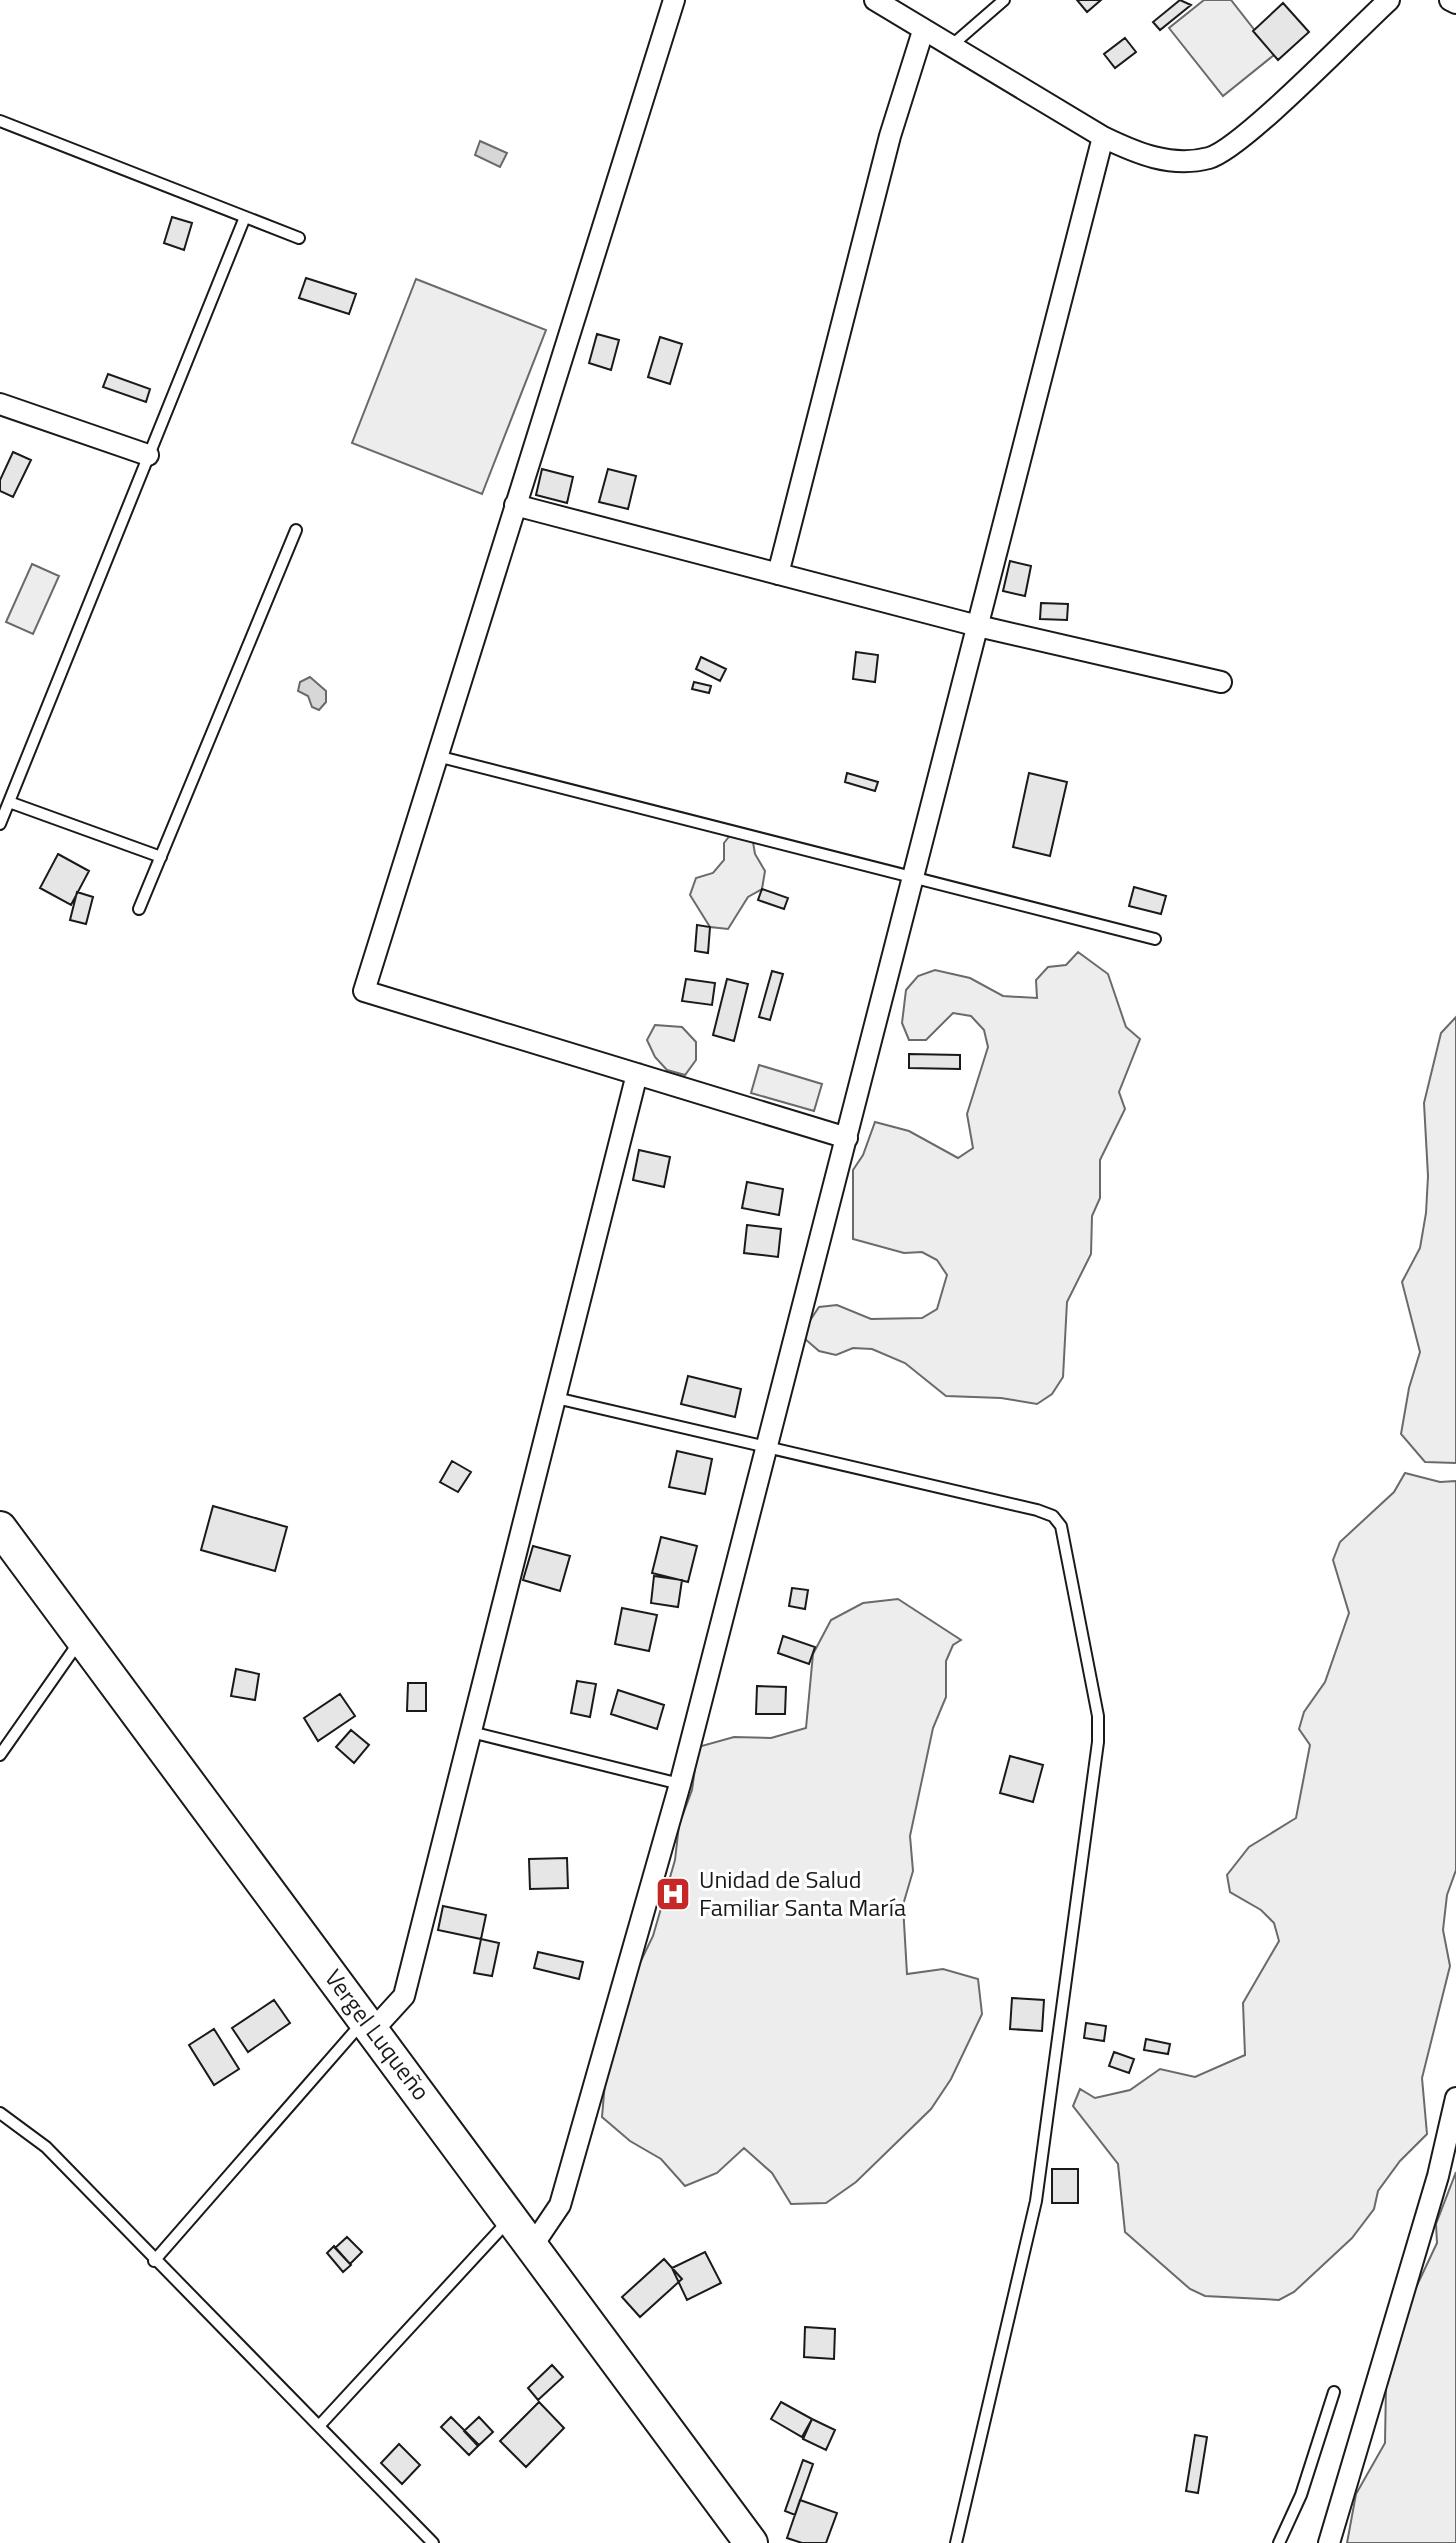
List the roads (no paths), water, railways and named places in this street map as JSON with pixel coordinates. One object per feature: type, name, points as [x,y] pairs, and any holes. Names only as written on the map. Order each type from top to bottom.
[{"type":"main road","name":"Vergel Luqueño","points":[[0,1528],[751,2543]]},
{"type":"street","points":[[674,0],[364,991],[847,1138]]},
{"type":"street","points":[[875,0],[1103,137],[1141,155],[1166,159],[1207,158],[1226,152],[1389,0]]},
{"type":"street","points":[[1450,0],[1456,3]]},
{"type":"street","points":[[778,574],[890,136],[923,31]]},
{"type":"street","points":[[533,2245],[560,2205],[680,1784],[1103,137]]},
{"type":"street","points":[[0,404],[148,455]]},
{"type":"street","points":[[515,505],[978,626],[1221,682]]},
{"type":"street","points":[[369,2025],[404,1996],[637,1074]]},
{"type":"street","points":[[1329,2543],[1438,2176],[1456,2098]]},
{"type":"lane","points":[[951,46],[1004,0]]},
{"type":"lane","points":[[0,121],[299,238]]},
{"type":"lane","points":[[0,824],[245,217]]},
{"type":"lane","points":[[139,909],[296,530]]},
{"type":"lane","points":[[437,756],[1155,939]]},
{"type":"lane","points":[[9,802],[161,857]]},
{"type":"lane","points":[[556,1398],[1053,1516],[1061,1526],[1098,1716],[1098,1742],[1036,2201],[956,2543]]},
{"type":"lane","points":[[0,1755],[83,1637]]},
{"type":"lane","points":[[471,1732],[680,1784]]},
{"type":"lane","points":[[154,2261],[369,2025]]},
{"type":"lane","points":[[0,2113],[46,2147],[154,2261],[433,2543]]},
{"type":"lane","points":[[319,2426],[512,2217]]},
{"type":"lane","points":[[1279,2543],[1301,2495],[1334,2392]]},
{"type":"place","name":"Unidad de Salud Familiar Santa María","points":[[673,1894]]}]
